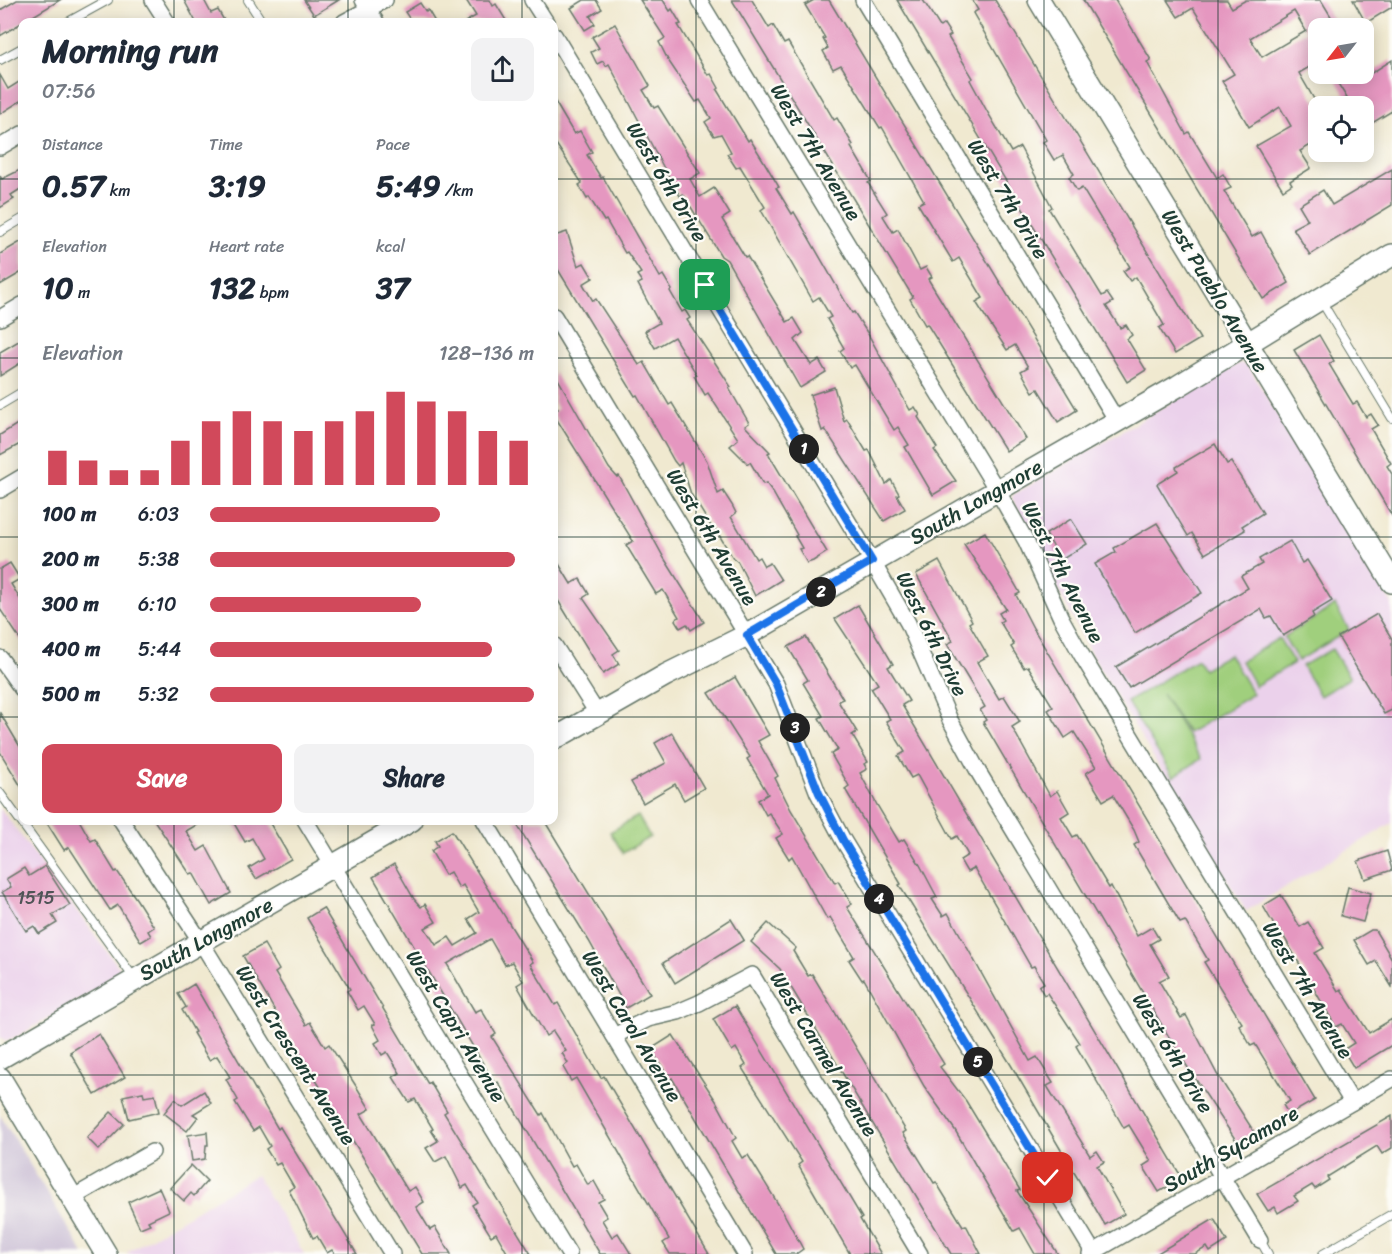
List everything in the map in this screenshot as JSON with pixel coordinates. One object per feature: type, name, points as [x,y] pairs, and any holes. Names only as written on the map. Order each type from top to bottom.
[{"type":"street","points":[[153,0],[164,18]]},
{"type":"street","points":[[353,18],[385,0]]},
{"type":"street","points":[[532,0],[543,18]]},
{"type":"street","name":"West 7th Avenue","points":[[699,0],[997,489],[1026,541],[1061,618],[1081,654],[1352,1102]]},
{"type":"street","name":"West 7th Drive","points":[[863,0],[1117,420]]},
{"type":"street","name":"West Pueblo Avenue","points":[[1039,0],[1392,582]]},
{"type":"street","name":"West 6th Drive","points":[[558,42],[872,561],[908,623],[950,720],[979,773],[1260,1240]]},
{"type":"street","points":[[0,147],[18,136]]},
{"type":"street","name":"South Longmore","points":[[558,737],[666,675],[747,635],[1247,345],[1392,255]]},
{"type":"street","points":[[0,318],[18,307]]},
{"type":"street","name":"West 6th Avenue","points":[[558,323],[776,684],[819,793],[843,840],[1092,1253]]},
{"type":"street","points":[[0,490],[18,479]]},
{"type":"street","points":[[558,651],[597,713]]},
{"type":"street","points":[[0,657],[18,683]]},
{"type":"street","name":"West Crescent Avenue","points":[[124,825],[201,942],[392,1254]]},
{"type":"street","name":"West Capri Avenue","points":[[308,825],[569,1254]]},
{"type":"street","name":"South Longmore","points":[[0,1058],[404,825]]},
{"type":"street","name":"West Carol Avenue","points":[[487,825],[745,1254]]},
{"type":"street","name":"West Carmel Avenue","points":[[614,1036],[648,1019],[678,1012],[699,1003],[752,975],[920,1254]]},
{"type":"street","points":[[0,1078],[106,1254]]},
{"type":"street","name":"South Sycamore","points":[[1092,1253],[1392,1079]]},
{"type":"street","points":[[72,1197],[152,1152]]},
{"type":"lane","points":[[75,18],[108,0]]},
{"type":"lane","points":[[248,0],[259,18]]},
{"type":"lane","points":[[0,60],[18,50]]},
{"type":"lane","points":[[0,232],[18,221]]},
{"type":"lane","points":[[1320,298],[1392,418]]},
{"type":"lane","points":[[0,405],[18,394]]},
{"type":"lane","points":[[0,794],[18,819]]},
{"type":"lane","points":[[23,825],[135,979]]},
{"type":"lane","points":[[1323,1254],[1392,1214]]},
{"type":"lane","name":"West 6th Drive","points":[[1260,1240],[1268,1254]]},
{"type":"shaded area","points":[[1240,363],[1248,366],[1392,604],[1392,823],[1246,911],[1090,652],[1012,498],[1013,495]]},
{"type":"shaded area","points":[[0,808],[124,974],[6,1041],[0,1037]]},
{"type":"shaded area","points":[[0,1115],[84,1254],[0,1254]]},
{"type":"shaded area","points":[[256,1175],[304,1254],[129,1254],[127,1252]]},
{"type":"green space","points":[[1335,605],[1349,630],[1298,661],[1284,637]]},
{"type":"green space","points":[[1279,638],[1294,663],[1255,686],[1241,661]]},
{"type":"green space","points":[[1332,649],[1350,678],[1320,696],[1302,666]]},
{"type":"green space","points":[[1229,654],[1253,694],[1188,733],[1162,694],[1201,759],[1173,777],[1127,702],[1197,659],[1203,669]]},
{"type":"green space","points":[[638,816],[650,837],[623,853],[610,832]]},
{"type":"building","points":[[17,0],[60,0],[30,18],[18,18],[18,25],[0,36],[0,10]]},
{"type":"building","points":[[184,0],[204,0],[211,13],[218,10],[223,18],[194,18]]},
{"type":"building","points":[[304,0],[339,0],[314,15]]},
{"type":"building","points":[[466,0],[490,0],[493,6],[496,4],[505,18],[472,18],[476,16]]},
{"type":"building","points":[[584,0],[596,0],[602,9],[590,16],[595,24],[585,30],[571,8]]},
{"type":"building","points":[[640,0],[663,0],[670,11],[672,9],[681,24],[678,25],[708,75],[711,74],[719,88],[717,90],[748,141],[750,139],[763,160],[779,187],[776,188],[792,214],[794,212],[852,313],[854,312],[868,334],[910,410],[915,407],[920,415],[918,417],[937,448],[934,450],[956,481],[933,495],[905,447],[909,445],[898,427],[894,430],[855,365],[850,368],[840,351],[844,348],[827,319],[831,317],[819,297],[813,301],[761,210],[765,207],[740,166],[736,168],[727,154],[731,152],[721,134],[714,136],[705,122],[711,118],[700,100],[696,102],[668,60],[659,42],[665,38]]},
{"type":"building","points":[[732,0],[752,0],[769,28],[773,25],[784,44],[788,42],[834,120],[837,118],[853,145],[851,147],[871,181],[868,183],[887,213],[883,216],[893,232],[898,229],[920,270],[926,267],[932,277],[928,279],[1026,439],[1006,451],[927,324],[925,325],[910,299],[913,297]]},
{"type":"building","points":[[814,0],[829,0],[1077,410],[1058,422],[1038,389],[1033,392],[1021,371],[1028,367],[1015,345],[1007,350],[976,302],[983,298],[959,258],[953,262],[918,204],[924,201],[882,127],[880,128],[841,65],[833,69],[823,51],[828,48],[823,39],[825,38],[805,5]]},
{"type":"building","points":[[897,0],[923,0],[940,27],[944,24],[951,35],[948,37],[973,78],[970,80],[988,113],[1011,152],[1020,147],[1052,207],[1049,209],[1102,296],[1107,293],[1113,302],[1106,306],[1120,328],[1126,325],[1132,335],[1127,339],[1146,370],[1127,382]]},
{"type":"building","points":[[972,0],[995,0],[1200,339],[1175,354],[1159,328],[1164,325],[1136,277],[1130,281],[1123,271],[1130,267],[1082,188],[1077,191],[1069,177],[1074,174],[1063,155],[1054,160],[1043,142],[1046,140],[973,13],[978,10]]},
{"type":"building","points":[[1083,0],[1115,0],[1151,60],[1147,62],[1186,134],[1189,132],[1217,178],[1223,174],[1231,188],[1224,191],[1252,237],[1261,232],[1289,283],[1263,299]]},
{"type":"building","points":[[1167,0],[1227,0],[1232,8],[1246,0],[1321,0],[1332,18],[1308,18],[1308,68],[1299,73],[1312,96],[1308,96],[1308,147],[1300,151],[1311,168],[1290,181],[1292,184],[1283,190],[1256,146],[1291,126],[1280,107],[1249,127],[1222,81],[1234,74],[1193,8],[1178,17]],"holes":[[[1294,11],[1306,31],[1262,57],[1250,38]]]},
{"type":"building","points":[[1353,0],[1392,0],[1392,7],[1374,18],[1363,18]]},
{"type":"building","points":[[420,3],[433,18],[409,18],[405,12]]},
{"type":"building","points":[[615,24],[650,86],[643,90],[654,108],[658,106],[700,173],[690,179],[700,197],[714,188],[730,214],[722,219],[745,257],[747,256],[787,322],[794,318],[803,333],[795,340],[811,365],[819,360],[826,372],[800,388],[727,260],[721,256],[683,194],[680,196],[667,174],[609,64],[606,66],[603,61],[597,64],[591,52],[599,48],[592,37]]},
{"type":"building","points":[[1392,60],[1392,111],[1374,122],[1374,96],[1346,96],[1338,84],[1374,84],[1374,71]]},
{"type":"building","points":[[0,75],[8,89],[18,83],[18,103],[0,114]]},
{"type":"building","points":[[558,107],[574,134],[580,131],[592,152],[587,155],[601,178],[603,177],[660,277],[663,275],[682,312],[685,310],[690,318],[687,320],[731,387],[729,388],[749,423],[745,426],[770,452],[768,453],[827,552],[813,561],[807,563],[799,549],[802,548],[795,536],[797,535],[772,491],[766,483],[763,484],[750,462],[748,464],[730,446],[738,439],[708,393],[705,395],[694,376],[697,375],[674,337],[655,348],[645,331],[659,323],[638,284],[642,282],[637,275],[641,273],[627,252],[625,253],[606,220],[604,221],[589,197],[587,199],[579,185],[582,183],[558,147]]},
{"type":"building","points":[[1392,169],[1392,205],[1310,255],[1293,228],[1308,220],[1299,205],[1323,190],[1332,205]]},
{"type":"building","points":[[18,171],[18,191],[11,195],[14,199],[0,208],[0,176],[2,179]]},
{"type":"building","points":[[567,232],[578,266],[584,263],[593,278],[583,284],[593,301],[596,299],[639,365],[644,362],[669,405],[672,403],[707,461],[718,494],[723,491],[732,505],[736,513],[731,517],[756,559],[759,557],[764,566],[770,563],[781,580],[755,596],[738,562],[733,558],[716,530],[714,531],[691,494],[681,463],[678,466],[674,461],[637,395],[635,396],[558,270],[558,235]]},
{"type":"building","points":[[18,243],[18,274],[0,285],[0,254]]},
{"type":"building","points":[[1319,335],[1334,361],[1329,364],[1353,404],[1357,402],[1366,417],[1371,414],[1378,425],[1371,429],[1391,463],[1387,466],[1392,474],[1392,516],[1294,350]]},
{"type":"building","points":[[18,341],[18,365],[0,376],[0,352]]},
{"type":"building","points":[[558,379],[609,468],[617,477],[619,476],[664,558],[704,622],[691,630],[687,624],[680,628],[675,620],[679,617],[663,590],[656,594],[626,545],[633,541],[558,421]]},
{"type":"building","points":[[834,387],[844,421],[847,419],[866,451],[869,450],[886,484],[891,480],[905,509],[884,521],[825,429],[822,431],[810,395]]},
{"type":"building","points":[[18,424],[18,445],[0,455],[0,435]]},
{"type":"building","points":[[1215,444],[1227,464],[1231,462],[1263,513],[1242,526],[1245,530],[1205,554],[1192,533],[1188,536],[1157,484],[1178,471],[1176,467]]},
{"type":"building","points":[[1071,519],[1087,544],[1061,560],[1046,534]]},
{"type":"building","points":[[1157,523],[1202,593],[1135,633],[1095,564],[1116,552],[1114,548]]},
{"type":"building","points":[[985,532],[1020,593],[1016,595],[1033,628],[1315,1100],[1289,1115],[1283,1105],[1290,1101],[1255,1044],[1251,1046],[1239,1025],[1242,1023],[1204,962],[1208,960],[1185,921],[1180,923],[1134,845],[1139,842],[1134,830],[1113,795],[1103,801],[1086,773],[1096,767],[1074,732],[1065,738],[1048,710],[1053,707],[1028,666],[1024,668],[1011,647],[1014,645],[1000,622],[1003,620],[999,613],[1006,609],[964,544]]},
{"type":"building","points":[[1290,541],[1302,563],[1307,560],[1332,601],[1312,613],[1314,617],[1283,636],[1271,616],[1266,618],[1261,609],[1129,688],[1116,667],[1248,588],[1241,576],[1262,564],[1259,559]]},
{"type":"building","points":[[939,561],[972,621],[969,623],[988,656],[977,662],[999,699],[1004,696],[1020,722],[1012,727],[1050,796],[1057,791],[1069,812],[1061,817],[1073,837],[1077,835],[1109,888],[1111,886],[1137,936],[1152,927],[1159,939],[1150,944],[1169,976],[1159,981],[1181,1018],[1186,1015],[1217,1074],[1256,1135],[1239,1145],[1179,1054],[983,722],[986,720],[980,710],[985,707],[947,644],[953,641],[916,574]]},
{"type":"building","points":[[10,563],[18,576],[18,580],[11,584],[18,595],[18,636],[0,609],[0,569]]},
{"type":"building","points":[[558,563],[571,584],[580,579],[589,594],[583,598],[619,650],[613,654],[619,664],[603,674],[558,601]]},
{"type":"building","points":[[858,605],[893,664],[888,667],[909,701],[902,705],[1182,1178],[1159,1192],[1143,1166],[1151,1161],[1129,1125],[1124,1128],[1076,1046],[1080,1043],[1047,993],[1044,995],[1039,986],[1044,983],[1034,966],[1031,967],[974,868],[967,872],[960,860],[968,855],[957,836],[952,839],[917,775],[911,778],[898,756],[905,752],[886,721],[890,719],[871,688],[878,684],[835,619]]},
{"type":"building","points":[[1377,614],[1392,639],[1392,710],[1384,714],[1338,637]]},
{"type":"building","points":[[806,637],[843,699],[838,701],[857,732],[852,735],[868,762],[864,764],[867,769],[860,773],[877,805],[899,842],[904,839],[920,865],[937,897],[932,899],[943,916],[948,913],[1030,1061],[1037,1057],[1053,1083],[1047,1086],[1090,1156],[1097,1151],[1104,1162],[1097,1166],[1124,1214],[1105,1225],[1011,1065],[899,885],[901,884],[845,789],[849,786],[831,754],[838,750],[819,718],[823,716],[803,683],[808,680],[788,647]]},
{"type":"building","points":[[735,677],[769,735],[758,741],[778,776],[775,778],[791,810],[835,883],[838,881],[852,904],[847,907],[944,1064],[940,1067],[966,1101],[1020,1190],[1017,1191],[1058,1254],[1035,1254],[1020,1228],[1014,1231],[955,1130],[924,1086],[864,979],[862,980],[849,960],[854,957],[830,917],[827,919],[792,856],[789,859],[776,838],[783,834],[769,813],[766,815],[758,800],[768,794],[747,759],[750,757],[709,693]]},
{"type":"building","points":[[0,713],[18,743],[18,781],[0,752]]},
{"type":"building","points":[[672,733],[704,788],[684,800],[675,784],[643,803],[631,782],[666,763],[655,743]]},
{"type":"building","points":[[48,825],[82,825],[91,841],[95,839],[154,927],[148,931],[151,936],[141,942],[118,905],[110,910],[69,847],[64,850]]},
{"type":"building","points":[[157,825],[196,825],[186,831],[198,851],[206,846],[231,893],[211,905],[193,873],[190,874]]},
{"type":"building","points":[[235,825],[271,825],[291,859],[256,879],[249,868],[264,859],[252,838],[245,842]]},
{"type":"building","points":[[517,825],[547,825],[650,994],[626,1008],[589,941]]},
{"type":"building","points":[[452,831],[533,962],[530,964],[555,1005],[558,1003],[601,1078],[604,1076],[709,1254],[670,1254],[663,1243],[669,1239],[576,1078],[571,1081],[563,1067],[568,1063],[562,1053],[566,1051],[553,1031],[546,1036],[517,985],[523,981],[512,962],[505,965],[490,939],[447,964],[475,1012],[481,1009],[496,1034],[492,1037],[541,1115],[543,1113],[572,1166],[576,1164],[588,1185],[594,1181],[604,1199],[598,1202],[607,1217],[602,1220],[612,1237],[618,1233],[631,1254],[600,1254],[498,1082],[495,1084],[373,877],[394,864],[414,899],[421,907],[425,904],[436,922],[425,928],[436,945],[449,937],[455,946],[477,933],[468,919],[479,912],[463,885],[459,888],[450,872],[445,875],[431,851],[438,846],[435,841]]},
{"type":"building","points":[[1387,851],[1392,870],[1365,879],[1358,861]]},
{"type":"building","points":[[45,866],[70,905],[52,915],[57,923],[39,934],[34,926],[26,931],[2,892],[11,887],[6,879],[24,868],[29,876]]},
{"type":"building","points":[[1348,887],[1371,893],[1363,922],[1341,916]]},
{"type":"building","points":[[1281,895],[1300,927],[1308,922],[1324,948],[1315,953],[1338,991],[1341,989],[1369,1033],[1392,1019],[1392,1045],[1354,1068],[1343,1050],[1354,1043],[1342,1024],[1336,1027],[1280,930],[1278,932],[1263,906]]},
{"type":"building","points":[[323,908],[428,1084],[430,1082],[447,1111],[444,1113],[531,1254],[508,1254],[496,1233],[491,1236],[472,1205],[477,1202],[467,1185],[462,1188],[446,1156],[435,1162],[426,1148],[438,1141],[431,1130],[433,1129],[415,1099],[409,1102],[393,1077],[400,1073],[387,1052],[382,1055],[375,1043],[380,1040],[372,1025],[375,1024],[364,1006],[358,1010],[347,991],[350,989],[307,918]]},
{"type":"building","points":[[731,919],[744,940],[675,983],[663,963]]},
{"type":"building","points":[[768,923],[796,948],[793,951],[808,976],[812,974],[906,1131],[903,1133],[963,1226],[966,1225],[981,1254],[951,1254],[780,969],[751,942]]},
{"type":"building","points":[[1375,930],[1392,959],[1392,987],[1376,961],[1369,965],[1354,940]]},
{"type":"building","points":[[264,944],[279,970],[275,973],[306,1025],[310,1022],[325,1047],[329,1044],[356,1086],[370,1109],[361,1114],[408,1191],[415,1187],[424,1202],[416,1207],[430,1230],[435,1227],[451,1254],[422,1254],[300,1054],[243,956]]},
{"type":"building","points":[[194,984],[278,1129],[280,1127],[357,1254],[335,1254],[332,1250],[327,1253],[317,1236],[313,1238],[289,1190],[294,1187],[280,1163],[276,1165],[266,1149],[270,1146],[259,1127],[253,1131],[235,1102],[238,1100],[226,1079],[230,1077],[217,1056],[209,1060],[182,1010],[186,1007],[178,994]]},
{"type":"building","points":[[735,1006],[862,1218],[860,1219],[881,1254],[850,1254],[798,1165],[802,1162],[742,1068],[746,1065],[736,1048],[732,1051],[713,1019]]},
{"type":"building","points":[[99,1034],[125,1077],[95,1095],[70,1052]]},
{"type":"building","points":[[673,1035],[716,1101],[736,1138],[732,1141],[742,1158],[748,1155],[783,1212],[803,1249],[796,1254],[776,1254],[672,1078],[670,1080],[651,1049]]},
{"type":"building","points":[[204,1091],[211,1103],[193,1114],[198,1117],[187,1131],[164,1113],[175,1099],[182,1105]]},
{"type":"building","points":[[143,1092],[144,1097],[155,1095],[159,1112],[129,1119],[123,1096]]},
{"type":"building","points":[[111,1112],[124,1124],[99,1150],[87,1138]]},
{"type":"building","points":[[1392,1116],[1392,1148],[1382,1154],[1377,1146],[1327,1177],[1329,1180],[1315,1189],[1312,1185],[1294,1196],[1298,1201],[1278,1213],[1275,1207],[1268,1211],[1257,1194]]},
{"type":"building","points":[[207,1132],[208,1145],[206,1145],[205,1159],[192,1161],[188,1135]]},
{"type":"building","points":[[191,1165],[207,1181],[194,1196],[191,1193],[184,1201],[170,1188]]},
{"type":"building","points":[[159,1188],[169,1211],[148,1221],[150,1224],[140,1228],[128,1202]]},
{"type":"building","points":[[1214,1219],[1227,1241],[1210,1252],[1207,1247],[1195,1254],[1156,1254]]},
{"type":"route","points":[[705,285],[872,561],[747,635],[776,684],[802,744],[819,793],[843,840],[1048,1178]]}]
